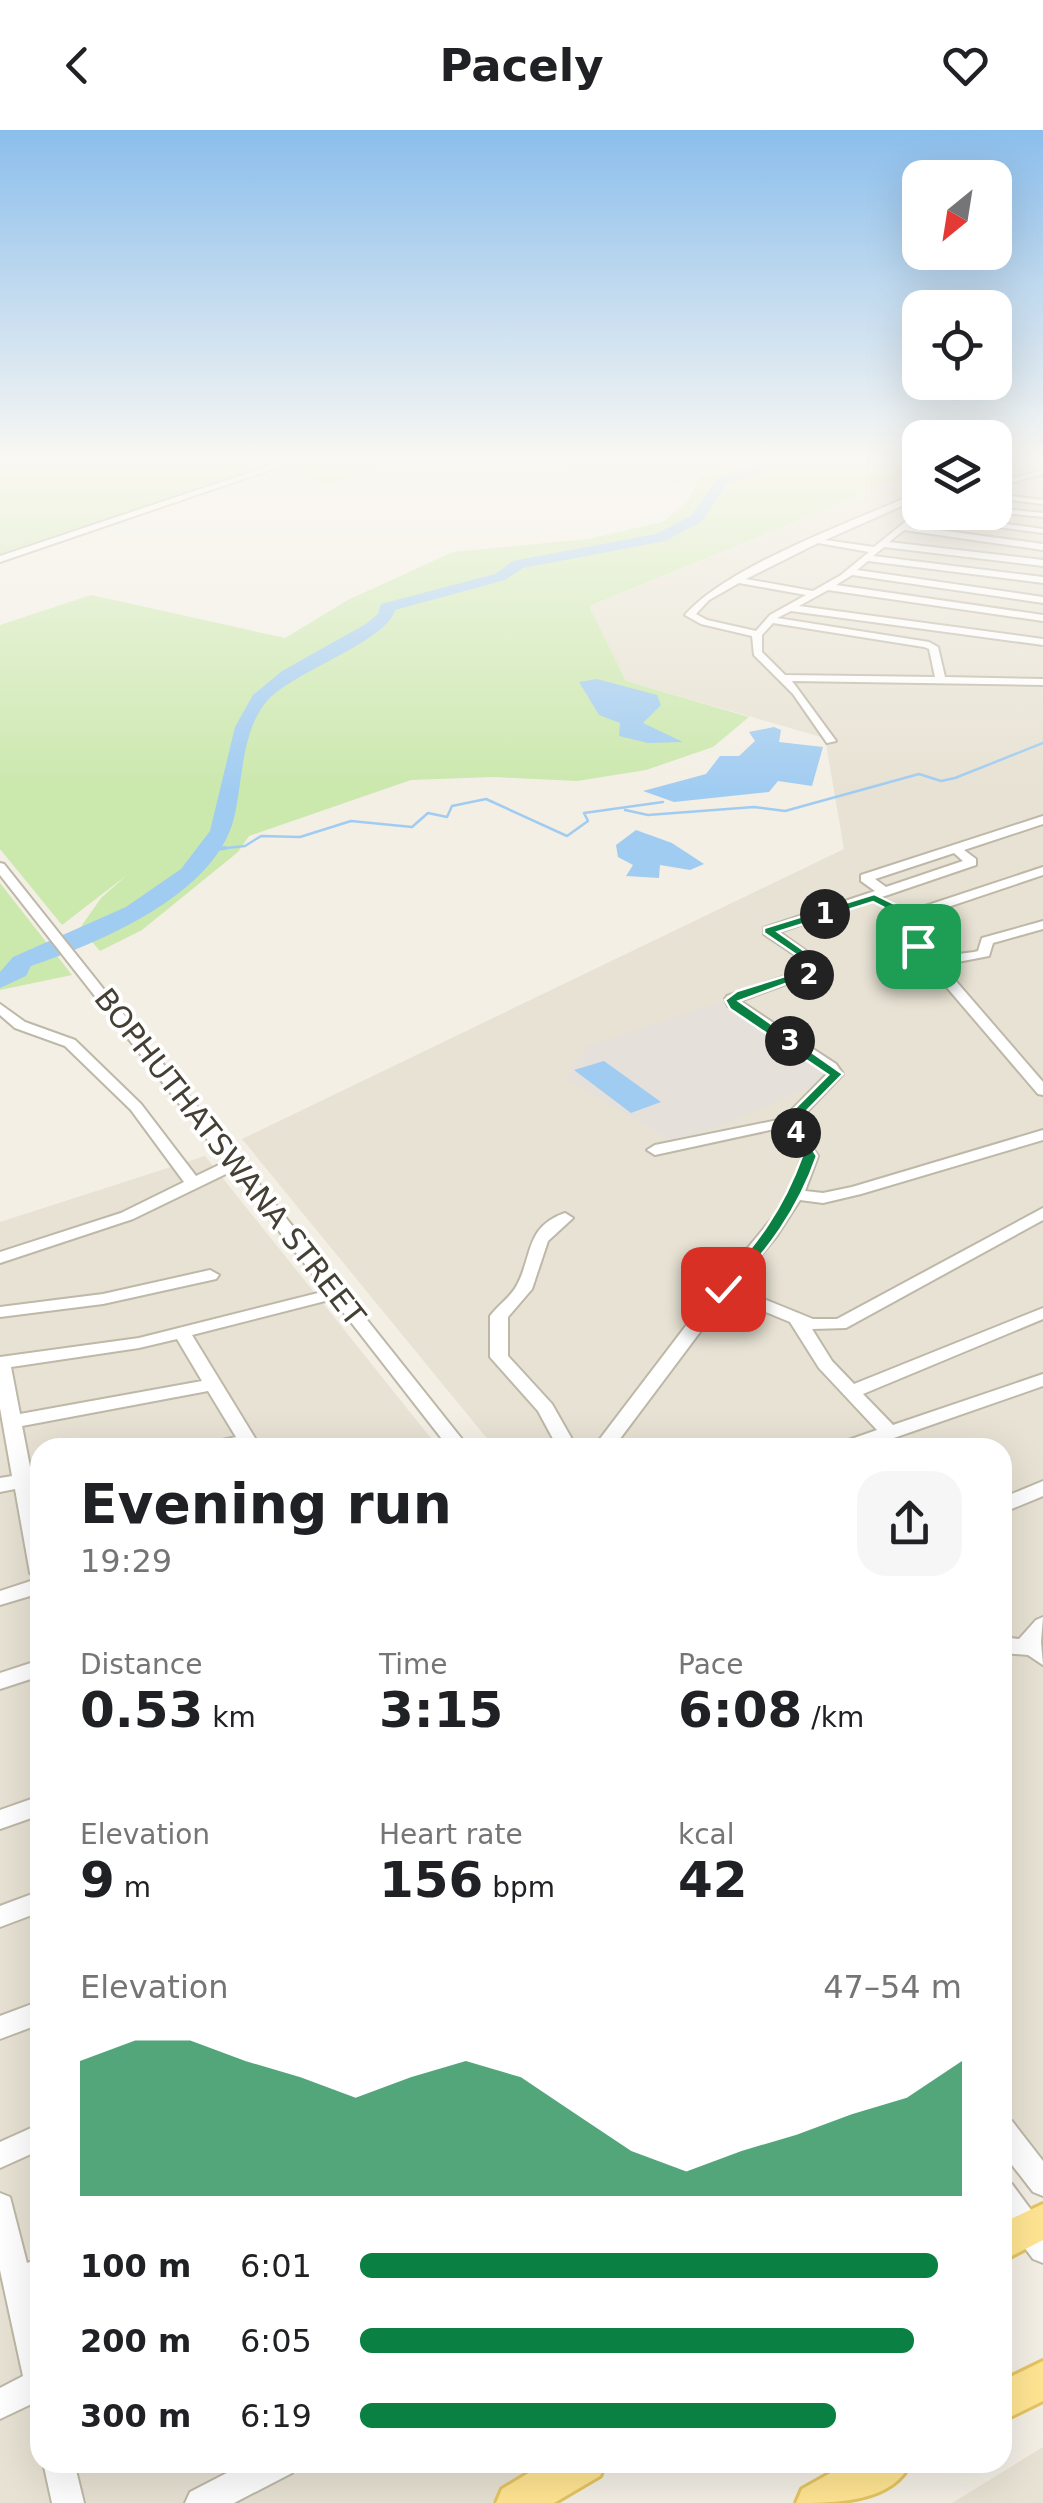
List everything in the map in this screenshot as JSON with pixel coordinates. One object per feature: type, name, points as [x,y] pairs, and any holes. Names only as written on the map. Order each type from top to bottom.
[{"type":"main road","points":[[1012,2397],[1043,2380]]},
{"type":"main road","points":[[516,2503],[567,2473]]},
{"type":"main road","points":[[816,2503],[871,2473]]},
{"type":"street","points":[[758,634],[690,615],[706,598],[764,568]]},
{"type":"street","points":[[832,740],[784,678],[757,653],[758,634],[770,620],[855,568]]},
{"type":"street","points":[[944,568],[1043,580]]},
{"type":"street","points":[[850,572],[1043,600]]},
{"type":"street","points":[[738,580],[816,594]]},
{"type":"street","points":[[828,587],[1043,618]]},
{"type":"street","points":[[791,608],[1043,642]]},
{"type":"street","points":[[770,620],[926,644],[933,647],[941,680]]},
{"type":"street","points":[[784,678],[1043,682]]},
{"type":"street","points":[[909,916],[881,896],[865,878],[1043,820]]},
{"type":"street","points":[[656,1150],[682,1147],[758,1124],[788,1122],[836,1074],[735,1006],[732,1000],[823,968],[769,931],[972,862],[955,848]]},
{"type":"street","name":"BOPHUTHATSWANA STREET","points":[[0,867],[452,1438]]},
{"type":"street","points":[[909,916],[1043,871]]},
{"type":"street","points":[[909,916],[909,935],[1043,1091]]},
{"type":"street","points":[[930,962],[977,956],[984,953],[987,941],[1043,926]]},
{"type":"street","points":[[0,1008],[20,1025],[70,1043],[136,1107],[195,1185]]},
{"type":"street","points":[[610,1438],[723,1289],[767,1242],[796,1195],[810,1156],[788,1122]]},
{"type":"street","points":[[796,1195],[824,1198],[855,1191],[1043,1134]]},
{"type":"street","points":[[0,1258],[90,1230],[195,1185],[236,1162]]},
{"type":"street","points":[[723,1289],[797,1320],[825,1326],[840,1324],[1043,1213]]},
{"type":"street","points":[[562,1438],[545,1408],[500,1357],[498,1341],[499,1316],[525,1290],[534,1245],[541,1233],[565,1218]]},
{"type":"street","points":[[0,1312],[103,1299],[210,1275]]},
{"type":"street","points":[[30,1476],[11,1422],[1,1363],[84,1353],[182,1333],[338,1294]]},
{"type":"street","points":[[851,1392],[1043,1313]]},
{"type":"street","points":[[797,1320],[810,1344],[890,1433]]},
{"type":"street","points":[[182,1333],[246,1438]]},
{"type":"street","points":[[875,1438],[1043,1380]]},
{"type":"street","points":[[11,1422],[212,1385]]},
{"type":"street","points":[[0,1485],[30,1479]]},
{"type":"street","points":[[1012,1502],[1043,1488]]},
{"type":"street","points":[[0,1598],[30,1589]]},
{"type":"street","points":[[1038,1652],[1028,1642],[1043,1625]]},
{"type":"street","points":[[1012,1647],[1038,1652]]},
{"type":"street","points":[[0,1681],[30,1671]]},
{"type":"street","points":[[0,1820],[30,1809]]},
{"type":"street","points":[[0,1917],[30,1906]]},
{"type":"street","points":[[0,2028],[30,2016]]},
{"type":"street","points":[[0,2155],[30,2142]]},
{"type":"street","points":[[1012,2143],[1043,2183]]},
{"type":"street","points":[[0,2206],[30,2332]]},
{"type":"street","points":[[1012,2209],[1029,2235]]},
{"type":"street","points":[[0,2404],[30,2389]]},
{"type":"street","points":[[61,2473],[68,2503]]},
{"type":"street","points":[[200,2503],[259,2473]]},
{"type":"shaded area","points":[[684,568],[1043,568],[1043,2163],[1012,2122],[1012,1438],[487,1438],[242,1139],[844,849],[825,738],[626,681],[589,606]]},
{"type":"shaded area","points":[[722,1001],[842,1074],[677,1144],[566,1079],[586,1046]]},
{"type":"shaded area","points":[[205,1156],[431,1438],[30,1438],[30,2473],[544,2473],[491,2503],[0,2503],[0,1222]]},
{"type":"shaded area","points":[[1043,2447],[1043,2503],[952,2503],[1001,2473],[1012,2473],[1012,2466]]},
{"type":"green space","points":[[419,568],[683,568],[589,606],[626,681],[749,717],[713,747],[646,770],[577,781],[493,777],[411,780],[249,836],[238,852],[142,930],[100,951],[80,928],[101,898],[127,875],[62,925],[0,849],[0,625],[91,595],[285,638],[348,600]]},
{"type":"green space","points":[[0,883],[72,975],[0,990]]},
{"type":"water","points":[[597,679],[657,695],[661,705],[643,723],[683,742],[648,743],[619,736],[620,723],[599,715],[579,682]]},
{"type":"water","points":[[774,727],[781,730],[779,742],[823,747],[812,786],[778,781],[769,792],[674,802],[643,791],[706,774],[720,756],[739,756],[755,741],[749,732]]},
{"type":"water","points":[[636,830],[672,843],[704,864],[690,870],[660,865],[659,878],[626,876],[633,865],[618,857],[616,845]]},
{"type":"water","points":[[604,1061],[661,1102],[631,1113],[574,1070]]},
{"type":"waterway","points":[[0,981],[18,971],[21,962],[72,943],[134,912],[188,874],[208,853],[220,831],[244,727],[259,699],[272,686],[372,628],[386,616],[387,607],[500,577],[513,568]]},
{"type":"waterway","points":[[625,810],[648,815],[754,807],[785,811],[919,774],[941,781],[955,778],[1043,743]]},
{"type":"waterway","points":[[225,848],[208,850],[245,846],[261,836],[300,837],[351,821],[412,827],[428,813],[447,817],[452,806],[486,799],[567,836],[588,821],[584,813],[663,802]]},
{"type":"route","points":[[723,1289],[767,1242],[796,1195],[810,1156],[788,1122],[810,1098],[834,1081],[836,1074],[831,1066],[735,1006],[732,1000],[823,968],[769,931],[874,898],[909,916],[906,926],[918,946]]}]
